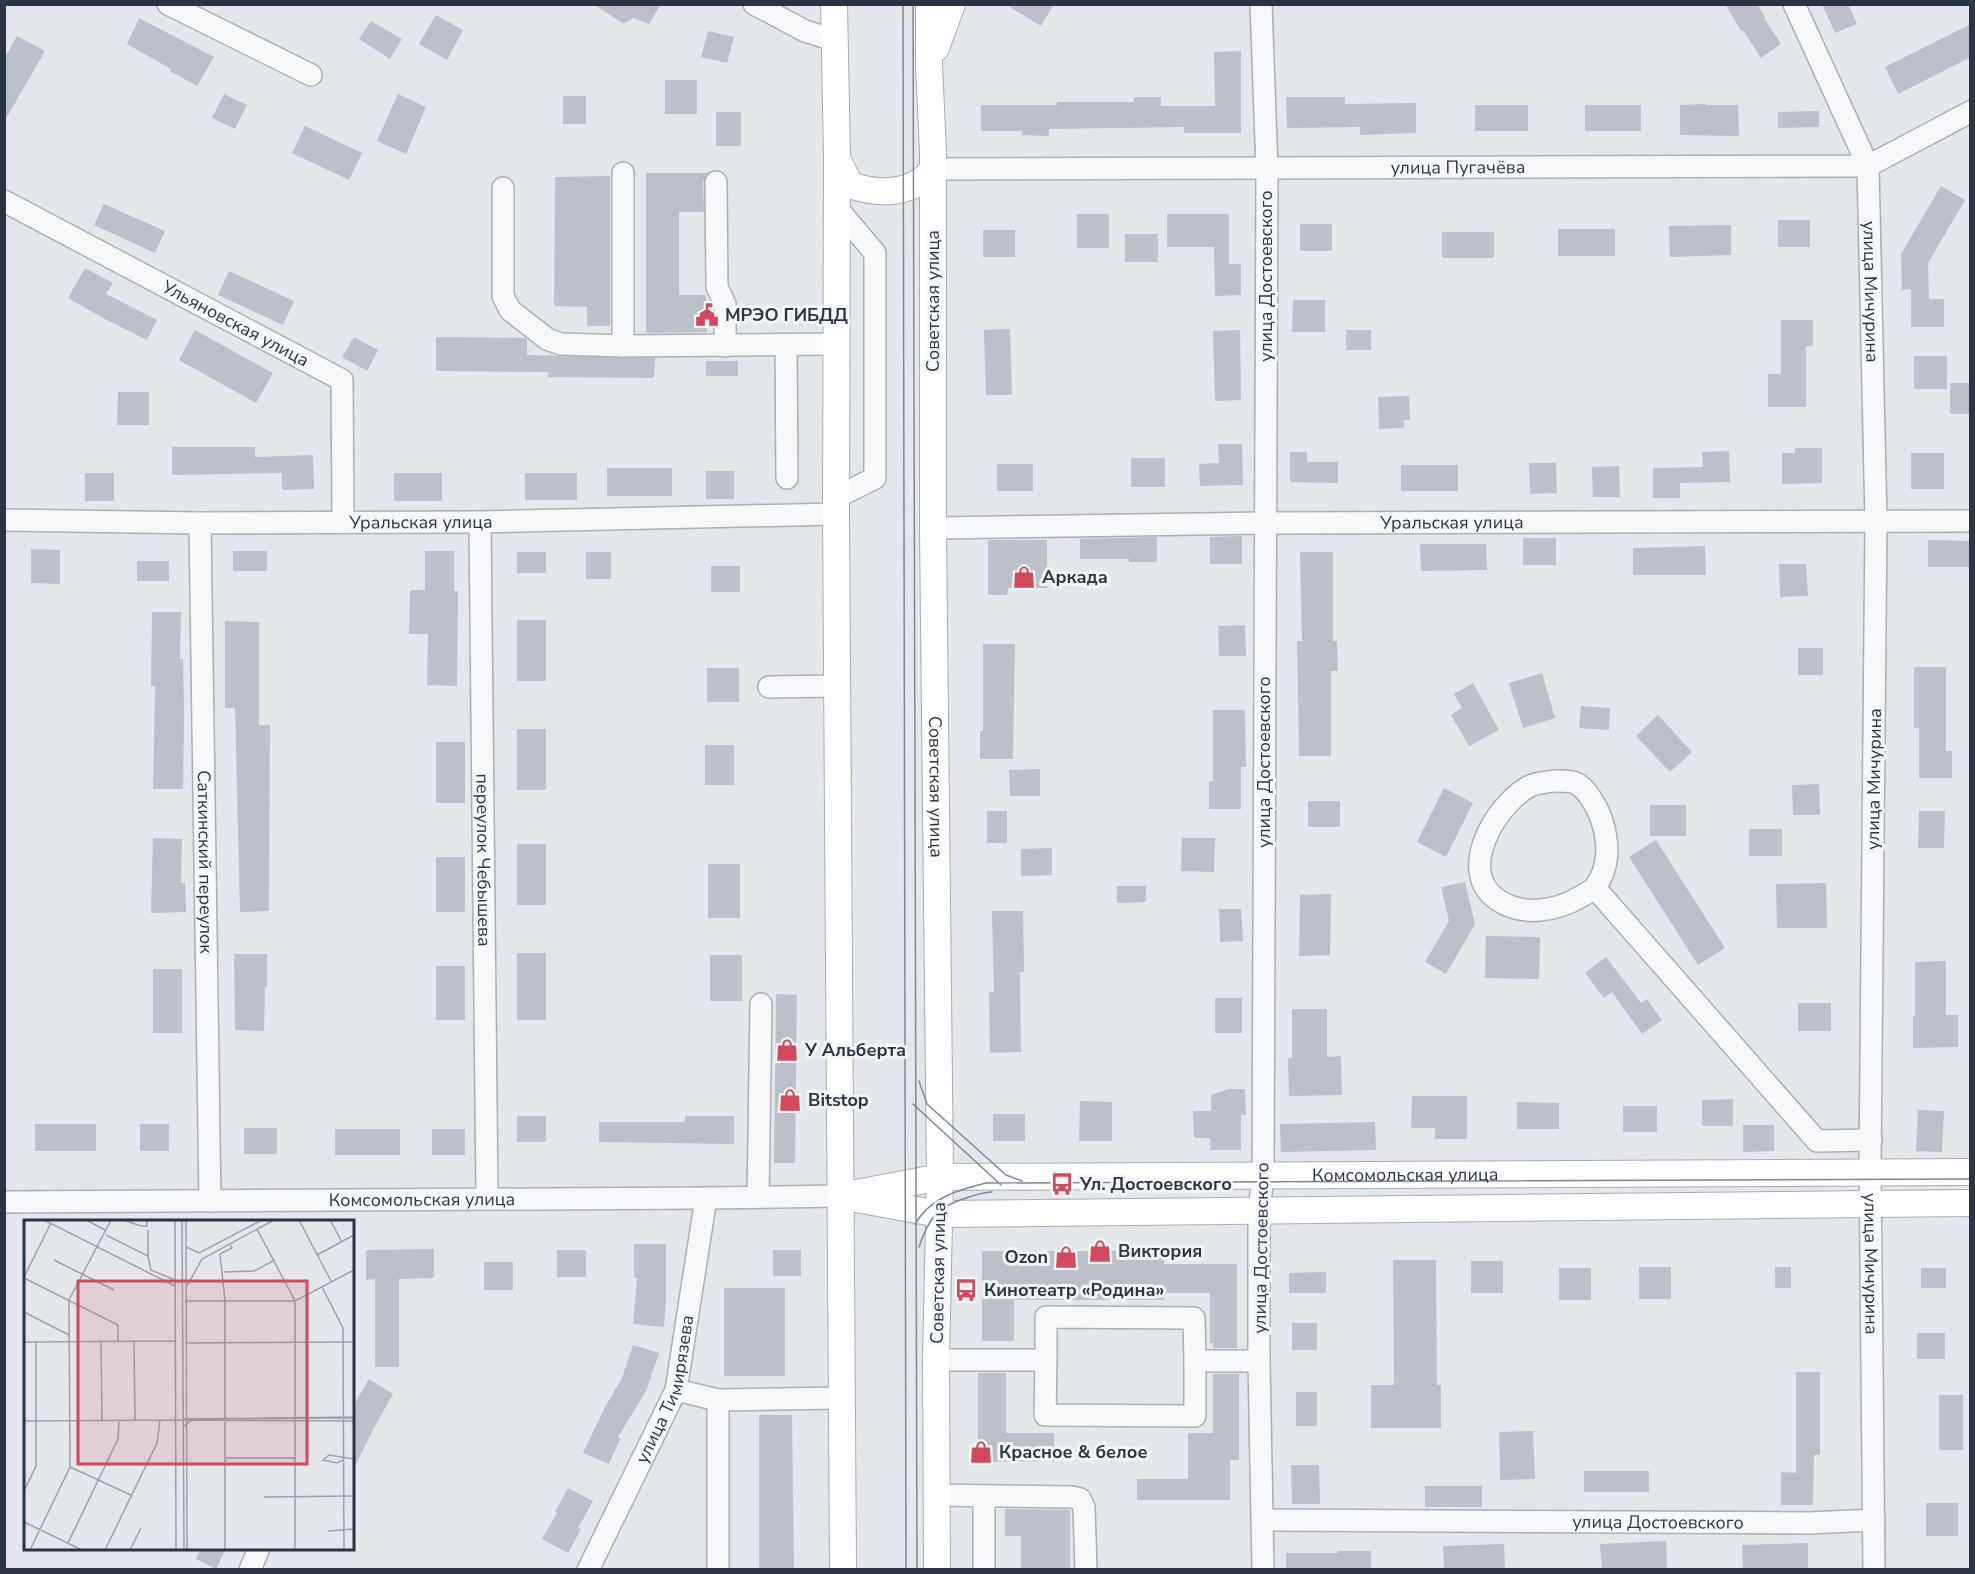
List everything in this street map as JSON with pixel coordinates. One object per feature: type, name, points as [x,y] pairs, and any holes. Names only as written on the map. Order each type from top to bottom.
[{"type":"main road","points":[[834,4],[837,157],[836,505],[843,1569]]},
{"type":"main road","name":"Советская улица","points":[[929,4],[933,169],[933,528],[940,1177],[936,1360],[937,1569]]},
{"type":"main road","points":[[929,65],[952,4]]},
{"type":"main road","points":[[837,157],[850,185],[863,190],[894,191],[912,186],[925,180],[933,169]]},
{"type":"main road","name":"Комсомольская улица","points":[[841,1196],[940,1177],[1971,1172]]},
{"type":"main road","name":"Комсомольская улица","points":[[841,1196],[939,1214],[1971,1203]]},
{"type":"street","points":[[168,4],[311,75]]},
{"type":"street","points":[[754,4],[805,31],[834,40]]},
{"type":"street","name":"улица Достоевского","points":[[1261,4],[1267,169],[1263,1176],[1259,1211],[1263,1569]]},
{"type":"street","name":"улица Мичурина","points":[[1794,4],[1868,166],[1876,521],[1870,1172],[1874,1569]]},
{"type":"street","name":"улица Пугачёва","points":[[933,169],[1868,166],[1971,112]]},
{"type":"street","points":[[623,172],[623,346]]},
{"type":"street","points":[[716,182],[717,287],[725,304],[725,346]]},
{"type":"street","points":[[503,188],[503,296],[510,310],[547,339],[561,344],[623,346],[837,345]]},
{"type":"street","name":"Ульяновская улица","points":[[4,201],[342,380],[343,522]]},
{"type":"street","points":[[836,505],[876,478],[875,252],[837,208]]},
{"type":"street","points":[[786,345],[787,478]]},
{"type":"street","name":"Уральская улица","points":[[4,520],[200,523],[480,522],[836,505]]},
{"type":"street","name":"Уральская улица","points":[[933,528],[1265,523],[1971,521]]},
{"type":"street","name":"переулок Чебышева","points":[[480,522],[487,1198]]},
{"type":"street","name":"Саткинский переулок","points":[[200,523],[210,1201]]},
{"type":"street","points":[[769,687],[837,686]]},
{"type":"street","points":[[1555,781],[1574,782],[1587,792],[1599,809],[1605,827],[1607,846],[1604,869],[1595,888],[1573,901],[1551,909],[1527,911],[1508,907],[1492,896],[1484,882],[1479,863],[1481,847],[1495,819],[1509,802],[1529,786],[1555,781]]},
{"type":"street","points":[[1595,888],[1817,1141],[1871,1140]]},
{"type":"street","points":[[758,1197],[761,1004]]},
{"type":"street","name":"Комсомольская улица","points":[[4,1202],[210,1201],[351,1211],[487,1198],[841,1196]]},
{"type":"street","name":"улица Тимирязева","points":[[588,1569],[676,1390],[706,1198]]},
{"type":"street","points":[[1046,1317],[1194,1318],[1195,1416],[1045,1415],[1046,1360],[1046,1317]]},
{"type":"street","points":[[936,1360],[1046,1360]]},
{"type":"street","points":[[1195,1361],[1259,1361]]},
{"type":"street","points":[[676,1390],[718,1400],[842,1398]]},
{"type":"street","points":[[718,1400],[718,1569]]},
{"type":"street","points":[[936,1495],[1080,1499],[1084,1507],[1086,1569]]},
{"type":"street","points":[[984,1496],[984,1569]]},
{"type":"street","name":"улица Достоевского","points":[[1262,1520],[1809,1523],[1874,1520]]},
{"type":"street","points":[[250,1569],[259,1550]]},
{"type":"building","points":[[593,4],[661,4],[649,24],[633,18],[624,24]]},
{"type":"building","points":[[1005,4],[1054,4],[1041,26]]},
{"type":"building","points":[[1725,4],[1757,4],[1781,44],[1761,58]]},
{"type":"building","points":[[1822,4],[1848,4],[1857,24],[1835,33]]},
{"type":"building","points":[[436,15],[463,30],[447,60],[419,44]]},
{"type":"building","points":[[139,18],[214,57],[197,86],[127,44]]},
{"type":"building","points":[[371,21],[402,39],[390,59],[359,39]]},
{"type":"building","points":[[1971,24],[1971,57],[1898,94],[1885,67]]},
{"type":"building","points":[[708,31],[734,37],[727,63],[701,57]]},
{"type":"building","points":[[17,36],[45,51],[4,122],[4,59]]},
{"type":"building","points":[[1241,51],[1241,133],[1184,133],[1184,127],[1049,129],[1049,136],[1022,135],[1022,131],[981,131],[981,105],[1134,102],[1134,97],[1161,97],[1161,106],[1215,106],[1214,52]]},
{"type":"building","points":[[665,80],[697,80],[697,114],[665,114]]},
{"type":"building","points":[[224,94],[247,105],[235,129],[212,118]]},
{"type":"building","points":[[398,94],[426,107],[406,154],[377,141]]},
{"type":"building","points":[[563,96],[586,96],[586,124],[563,124]]},
{"type":"building","points":[[1286,97],[1345,97],[1345,104],[1416,103],[1416,133],[1360,135],[1360,127],[1287,128]]},
{"type":"building","points":[[1475,105],[1528,105],[1528,131],[1475,131]]},
{"type":"building","points":[[1585,105],[1641,105],[1641,131],[1585,131]]},
{"type":"building","points":[[1680,105],[1738,105],[1739,136],[1680,135]]},
{"type":"building","points":[[1819,111],[1819,127],[1778,128],[1778,112]]},
{"type":"building","points":[[716,112],[741,112],[741,146],[716,146]]},
{"type":"building","points":[[305,126],[362,153],[349,180],[292,153]]},
{"type":"building","points":[[646,173],[707,173],[703,182],[704,212],[679,212],[679,295],[706,295],[707,332],[646,333]]},
{"type":"building","points":[[610,176],[610,326],[587,326],[587,307],[554,306],[555,177]]},
{"type":"building","points":[[1941,186],[1965,200],[1928,263],[1929,299],[1944,299],[1944,327],[1911,327],[1911,289],[1902,290],[1901,254]]},
{"type":"building","points":[[104,204],[165,231],[155,253],[94,225]]},
{"type":"building","points":[[1077,214],[1109,214],[1109,248],[1077,248]]},
{"type":"building","points":[[1167,214],[1229,214],[1229,264],[1241,264],[1241,295],[1215,296],[1214,247],[1167,247]]},
{"type":"building","points":[[1778,220],[1810,220],[1810,247],[1778,247]]},
{"type":"building","points":[[1300,224],[1332,224],[1332,251],[1300,251]]},
{"type":"building","points":[[1731,225],[1731,255],[1670,257],[1669,226]]},
{"type":"building","points":[[1558,229],[1615,229],[1615,256],[1558,256]]},
{"type":"building","points":[[983,230],[1015,230],[1015,257],[983,257]]},
{"type":"building","points":[[1442,232],[1494,232],[1494,258],[1442,258]]},
{"type":"building","points":[[1125,234],[1158,234],[1158,262],[1125,262]]},
{"type":"building","points":[[85,268],[113,283],[106,294],[157,320],[147,340],[68,298]]},
{"type":"building","points":[[229,271],[294,301],[283,325],[218,295]]},
{"type":"building","points":[[1293,300],[1325,300],[1325,332],[1292,332]]},
{"type":"building","points":[[1781,320],[1813,320],[1813,346],[1806,346],[1806,407],[1768,407],[1768,374],[1781,374]]},
{"type":"building","points":[[1010,329],[1012,395],[986,395],[984,330]]},
{"type":"building","points":[[195,330],[273,373],[256,403],[179,360]]},
{"type":"building","points":[[1240,330],[1241,400],[1215,401],[1213,331]]},
{"type":"building","points":[[1346,330],[1371,330],[1371,350],[1346,350]]},
{"type":"building","points":[[354,337],[378,350],[367,371],[342,357]]},
{"type":"building","points":[[436,337],[525,338],[527,355],[655,358],[654,378],[548,377],[548,372],[436,371]]},
{"type":"building","points":[[1914,356],[1947,356],[1947,389],[1914,389]]},
{"type":"building","points":[[706,361],[738,361],[738,376],[706,376]]},
{"type":"building","points":[[1950,383],[1971,383],[1971,414],[1950,414]]},
{"type":"building","points":[[118,392],[149,392],[149,425],[117,425]]},
{"type":"building","points":[[1409,396],[1410,420],[1404,420],[1404,428],[1379,429],[1378,397]]},
{"type":"building","points":[[1218,444],[1242,444],[1243,485],[1200,486],[1199,464],[1219,463]]},
{"type":"building","points":[[172,447],[255,447],[255,457],[313,455],[314,489],[282,490],[282,473],[172,475]]},
{"type":"building","points":[[1795,448],[1822,448],[1822,483],[1782,484],[1782,453],[1795,453]]},
{"type":"building","points":[[1729,451],[1730,482],[1680,483],[1680,498],[1653,498],[1653,468],[1703,467],[1702,452]]},
{"type":"building","points":[[1290,452],[1307,452],[1307,462],[1338,462],[1338,483],[1290,482]]},
{"type":"building","points":[[1911,453],[1944,453],[1944,489],[1911,489]]},
{"type":"building","points":[[1131,458],[1165,458],[1165,487],[1131,487]]},
{"type":"building","points":[[1529,463],[1556,463],[1557,493],[1530,494]]},
{"type":"building","points":[[997,464],[1033,464],[1033,491],[997,491]]},
{"type":"building","points":[[1401,465],[1458,465],[1458,491],[1401,491]]},
{"type":"building","points":[[1619,466],[1620,497],[1593,497],[1592,467]]},
{"type":"building","points":[[607,468],[672,468],[672,496],[607,496]]},
{"type":"building","points":[[706,471],[734,471],[734,499],[706,499]]},
{"type":"building","points":[[85,473],[114,473],[114,501],[85,501]]},
{"type":"building","points":[[394,473],[442,473],[442,501],[394,501]]},
{"type":"building","points":[[525,473],[577,473],[577,500],[525,500]]},
{"type":"building","points":[[1242,536],[1242,564],[1210,564],[1210,537]]},
{"type":"building","points":[[1157,537],[1157,562],[1129,562],[1129,559],[1080,559],[1080,539]]},
{"type":"building","points":[[1523,538],[1556,538],[1556,565],[1523,565]]},
{"type":"building","points":[[988,540],[1047,540],[1047,588],[1008,588],[1007,595],[988,595]]},
{"type":"building","points":[[1928,540],[1971,541],[1971,567],[1928,567]]},
{"type":"building","points":[[1420,544],[1486,544],[1487,570],[1421,571]]},
{"type":"building","points":[[1705,546],[1706,575],[1633,575],[1633,548]]},
{"type":"building","points":[[31,549],[60,550],[60,584],[31,583]]},
{"type":"building","points":[[233,551],[267,551],[267,571],[233,571]]},
{"type":"building","points":[[425,551],[454,551],[454,591],[458,591],[457,686],[427,685],[428,634],[409,634],[410,590],[425,590]]},
{"type":"building","points":[[517,552],[546,552],[546,573],[517,573]]},
{"type":"building","points":[[586,552],[611,552],[611,579],[586,579]]},
{"type":"building","points":[[1300,552],[1333,552],[1333,641],[1337,641],[1338,671],[1331,671],[1331,756],[1299,756],[1297,641],[1302,641]]},
{"type":"building","points":[[137,561],[169,561],[169,581],[137,581]]},
{"type":"building","points":[[1779,564],[1806,564],[1808,596],[1780,597]]},
{"type":"building","points":[[711,566],[740,566],[740,592],[711,592]]},
{"type":"building","points":[[152,612],[181,612],[180,659],[183,659],[184,713],[183,789],[153,789],[155,686],[151,686]]},
{"type":"building","points":[[517,620],[546,620],[546,681],[517,681]]},
{"type":"building","points":[[225,621],[259,622],[259,725],[270,725],[269,911],[240,912],[235,708],[225,708]]},
{"type":"building","points":[[1245,625],[1246,656],[1219,656],[1218,626]]},
{"type":"building","points":[[983,644],[1015,644],[1013,759],[980,759],[980,731],[983,731]]},
{"type":"building","points":[[1798,648],[1823,648],[1823,675],[1798,675]]},
{"type":"building","points":[[1914,667],[1946,667],[1946,751],[1952,751],[1952,778],[1919,778],[1919,728],[1914,728]]},
{"type":"building","points":[[707,668],[739,668],[739,702],[707,702]]},
{"type":"building","points":[[1542,673],[1555,718],[1523,728],[1509,683]]},
{"type":"building","points":[[1473,683],[1499,730],[1469,746],[1451,715],[1462,708],[1454,694]]},
{"type":"building","points":[[1581,706],[1610,708],[1609,730],[1579,728]]},
{"type":"building","points":[[1213,710],[1245,710],[1246,767],[1241,767],[1241,809],[1209,809],[1209,781],[1213,781]]},
{"type":"building","points":[[1658,715],[1692,752],[1670,772],[1636,736]]},
{"type":"building","points":[[517,729],[546,729],[546,790],[517,790]]},
{"type":"building","points":[[436,742],[465,742],[465,803],[436,803]]},
{"type":"building","points":[[705,745],[734,745],[734,785],[705,785]]},
{"type":"building","points":[[1040,769],[1040,796],[1010,796],[1009,770]]},
{"type":"building","points":[[1819,784],[1820,815],[1793,815],[1792,785]]},
{"type":"building","points":[[1444,788],[1473,803],[1446,857],[1417,842]]},
{"type":"building","points":[[1308,801],[1340,801],[1340,827],[1308,827]]},
{"type":"building","points":[[1650,805],[1686,805],[1686,836],[1650,836]]},
{"type":"building","points":[[987,811],[1007,811],[1007,843],[987,843]]},
{"type":"building","points":[[1919,811],[1945,811],[1944,848],[1918,848]]},
{"type":"building","points":[[1749,829],[1782,829],[1782,856],[1749,856]]},
{"type":"building","points":[[153,838],[182,839],[181,883],[185,883],[186,912],[151,913]]},
{"type":"building","points":[[1182,838],[1215,838],[1214,872],[1181,871]]},
{"type":"building","points":[[1656,840],[1725,948],[1698,965],[1629,857]]},
{"type":"building","points":[[517,844],[546,844],[546,905],[517,905]]},
{"type":"building","points":[[1052,848],[1052,875],[1021,876],[1021,849]]},
{"type":"building","points":[[436,857],[465,857],[465,912],[436,912]]},
{"type":"building","points":[[708,864],[740,864],[740,918],[708,918]]},
{"type":"building","points":[[1465,882],[1475,924],[1446,974],[1425,962],[1449,921],[1441,887]]},
{"type":"building","points":[[1826,883],[1827,928],[1777,928],[1776,884]]},
{"type":"building","points":[[1117,886],[1146,886],[1146,902],[1117,903]]},
{"type":"building","points":[[1331,894],[1330,955],[1299,956],[1300,895]]},
{"type":"building","points":[[1219,909],[1241,909],[1243,941],[1220,942]]},
{"type":"building","points":[[992,911],[1023,911],[1024,972],[1020,972],[1021,1052],[990,1053],[989,992],[994,992]]},
{"type":"building","points":[[1486,936],[1540,937],[1539,979],[1485,978]]},
{"type":"building","points":[[517,953],[546,953],[546,1020],[517,1020]]},
{"type":"building","points":[[234,954],[267,954],[264,1031],[235,1030]]},
{"type":"building","points":[[710,955],[742,955],[742,1001],[710,1001]]},
{"type":"building","points":[[1606,957],[1641,1003],[1647,999],[1662,1020],[1642,1034],[1612,992],[1604,998],[1585,973]]},
{"type":"building","points":[[1946,961],[1946,1015],[1958,1015],[1958,1047],[1913,1048],[1915,962]]},
{"type":"building","points":[[436,966],[465,966],[465,1020],[436,1020]]},
{"type":"building","points":[[153,969],[182,969],[182,1033],[153,1033]]},
{"type":"building","points":[[776,994],[797,995],[795,1163],[774,1163]]},
{"type":"building","points":[[1215,998],[1242,998],[1242,1033],[1215,1033]]},
{"type":"building","points":[[1798,1003],[1831,1003],[1831,1031],[1798,1031]]},
{"type":"building","points":[[1292,1009],[1327,1009],[1327,1057],[1341,1056],[1342,1095],[1289,1096],[1288,1058],[1292,1058]]},
{"type":"building","points":[[1229,1089],[1245,1089],[1246,1115],[1241,1115],[1241,1150],[1210,1150],[1210,1138],[1194,1138],[1193,1111],[1211,1111],[1211,1095]]},
{"type":"building","points":[[1412,1096],[1467,1096],[1467,1139],[1435,1139],[1435,1128],[1411,1128]]},
{"type":"building","points":[[1733,1099],[1733,1126],[1702,1126],[1702,1100]]},
{"type":"building","points":[[1080,1101],[1112,1102],[1112,1141],[1079,1141]]},
{"type":"building","points":[[1517,1102],[1559,1103],[1559,1129],[1517,1129]]},
{"type":"building","points":[[1623,1106],[1657,1106],[1657,1132],[1623,1132]]},
{"type":"building","points":[[1918,1110],[1944,1111],[1942,1152],[1916,1151]]},
{"type":"building","points":[[993,1114],[1025,1114],[1025,1141],[993,1141]]},
{"type":"building","points":[[517,1116],[546,1116],[546,1142],[517,1142]]},
{"type":"building","points":[[685,1116],[734,1116],[734,1144],[599,1142],[599,1122],[685,1122]]},
{"type":"building","points":[[1375,1122],[1376,1150],[1281,1152],[1280,1124]]},
{"type":"building","points":[[35,1124],[96,1124],[96,1151],[35,1151]]},
{"type":"building","points":[[140,1124],[169,1124],[169,1151],[140,1151]]},
{"type":"building","points":[[1743,1125],[1774,1125],[1774,1151],[1743,1152]]},
{"type":"building","points":[[244,1128],[277,1128],[277,1154],[244,1154]]},
{"type":"building","points":[[335,1129],[400,1129],[400,1155],[335,1155]]},
{"type":"building","points":[[432,1129],[465,1129],[465,1155],[432,1155]]},
{"type":"building","points":[[634,1244],[666,1244],[664,1327],[633,1324],[637,1278],[634,1278]]},
{"type":"building","points":[[434,1249],[434,1278],[399,1279],[399,1367],[375,1367],[375,1279],[366,1280],[366,1250]]},
{"type":"building","points":[[557,1250],[586,1250],[586,1277],[557,1277]]},
{"type":"building","points":[[773,1250],[801,1250],[801,1276],[773,1276]]},
{"type":"building","points":[[982,1251],[1164,1251],[1164,1264],[1237,1264],[1237,1348],[1213,1348],[1213,1343],[1210,1343],[1210,1293],[1164,1293],[1164,1300],[1014,1300],[1014,1341],[982,1341]]},
{"type":"building","points":[[1393,1260],[1436,1260],[1437,1385],[1441,1385],[1441,1428],[1371,1428],[1371,1385],[1394,1385]]},
{"type":"building","points":[[1471,1261],[1503,1261],[1503,1293],[1471,1293]]},
{"type":"building","points":[[484,1262],[513,1262],[513,1290],[484,1290]]},
{"type":"building","points":[[1639,1267],[1671,1267],[1671,1299],[1639,1299]]},
{"type":"building","points":[[1775,1267],[1791,1267],[1791,1288],[1775,1288]]},
{"type":"building","points":[[1559,1268],[1591,1268],[1591,1300],[1559,1300]]},
{"type":"building","points":[[1921,1268],[1946,1268],[1946,1288],[1921,1288]]},
{"type":"building","points":[[1326,1272],[1326,1293],[1289,1293],[1289,1273]]},
{"type":"building","points":[[724,1288],[785,1288],[785,1376],[724,1376]]},
{"type":"building","points":[[1292,1323],[1317,1323],[1317,1350],[1292,1350]]},
{"type":"building","points":[[1917,1333],[1945,1333],[1945,1359],[1917,1359]]},
{"type":"building","points":[[633,1345],[659,1353],[646,1391],[618,1437],[620,1439],[609,1464],[583,1453],[622,1378]]},
{"type":"building","points":[[1796,1372],[1820,1372],[1820,1455],[1814,1455],[1813,1505],[1781,1505],[1781,1472],[1796,1473]]},
{"type":"building","points":[[978,1373],[1006,1373],[1006,1433],[1054,1433],[1054,1461],[978,1462]]},
{"type":"building","points":[[1213,1374],[1239,1374],[1239,1460],[1230,1460],[1230,1500],[1137,1500],[1137,1479],[1188,1479],[1188,1433],[1213,1433]]},
{"type":"building","points":[[369,1379],[393,1394],[354,1468],[354,1405]]},
{"type":"building","points":[[1296,1392],[1317,1392],[1317,1426],[1296,1426]]},
{"type":"building","points":[[1939,1395],[1963,1395],[1963,1450],[1939,1450]]},
{"type":"building","points":[[759,1415],[792,1415],[794,1569],[759,1569]]},
{"type":"building","points":[[1533,1431],[1535,1479],[1500,1480],[1499,1432]]},
{"type":"building","points":[[1291,1465],[1319,1465],[1320,1504],[1292,1504]]},
{"type":"building","points":[[1584,1471],[1649,1471],[1649,1492],[1584,1492]]},
{"type":"building","points":[[1425,1486],[1482,1486],[1482,1507],[1425,1507]]},
{"type":"building","points":[[568,1488],[593,1501],[578,1528],[581,1529],[568,1553],[542,1539]]},
{"type":"building","points":[[1926,1503],[1958,1503],[1958,1536],[1926,1536]]},
{"type":"building","points":[[1005,1509],[1070,1510],[1070,1569],[1021,1569],[1021,1536],[1005,1536]]},
{"type":"building","points":[[1666,1541],[1667,1569],[1602,1569],[1600,1544]]},
{"type":"building","points":[[1808,1543],[1808,1569],[1743,1569],[1742,1545]]},
{"type":"building","points":[[1504,1544],[1505,1569],[1444,1569],[1443,1546]]},
{"type":"building","points":[[200,1550],[225,1550],[216,1569],[196,1559]]},
{"type":"building","points":[[1338,1551],[1371,1551],[1371,1569],[1286,1569],[1286,1553],[1338,1553]]},
{"type":"tram line","points":[[903,4],[906,1570]]},
{"type":"tram line","points":[[913,4],[917,1570]]},
{"type":"tram line","points":[[919,1081],[927,1104],[1006,1175],[1022,1181]]},
{"type":"tram line","points":[[913,1104],[1001,1185]]},
{"type":"tram line","points":[[915,1224],[921,1215],[937,1201],[955,1192],[986,1183],[1970,1179]]},
{"type":"tram line","points":[[919,1247],[931,1220],[942,1209],[958,1201],[992,1192]]},
{"type":"place","name":"МРЭО ГИБДД","points":[[707,315]]},
{"type":"place","name":"Аркада","points":[[1024,577]]},
{"type":"place","name":"У Альберта","points":[[787,1050]]},
{"type":"place","name":"Bitstop","points":[[790,1100]]},
{"type":"place","name":"Ул. Достоевского","points":[[1062,1184]]},
{"type":"place","name":"Виктория","points":[[1100,1251]]},
{"type":"place","name":"Ozon","points":[[1066,1257]]},
{"type":"place","name":"Кинотеатр «Родина»","points":[[966,1290]]},
{"type":"place","name":"Красное & белое","points":[[981,1452]]}]
